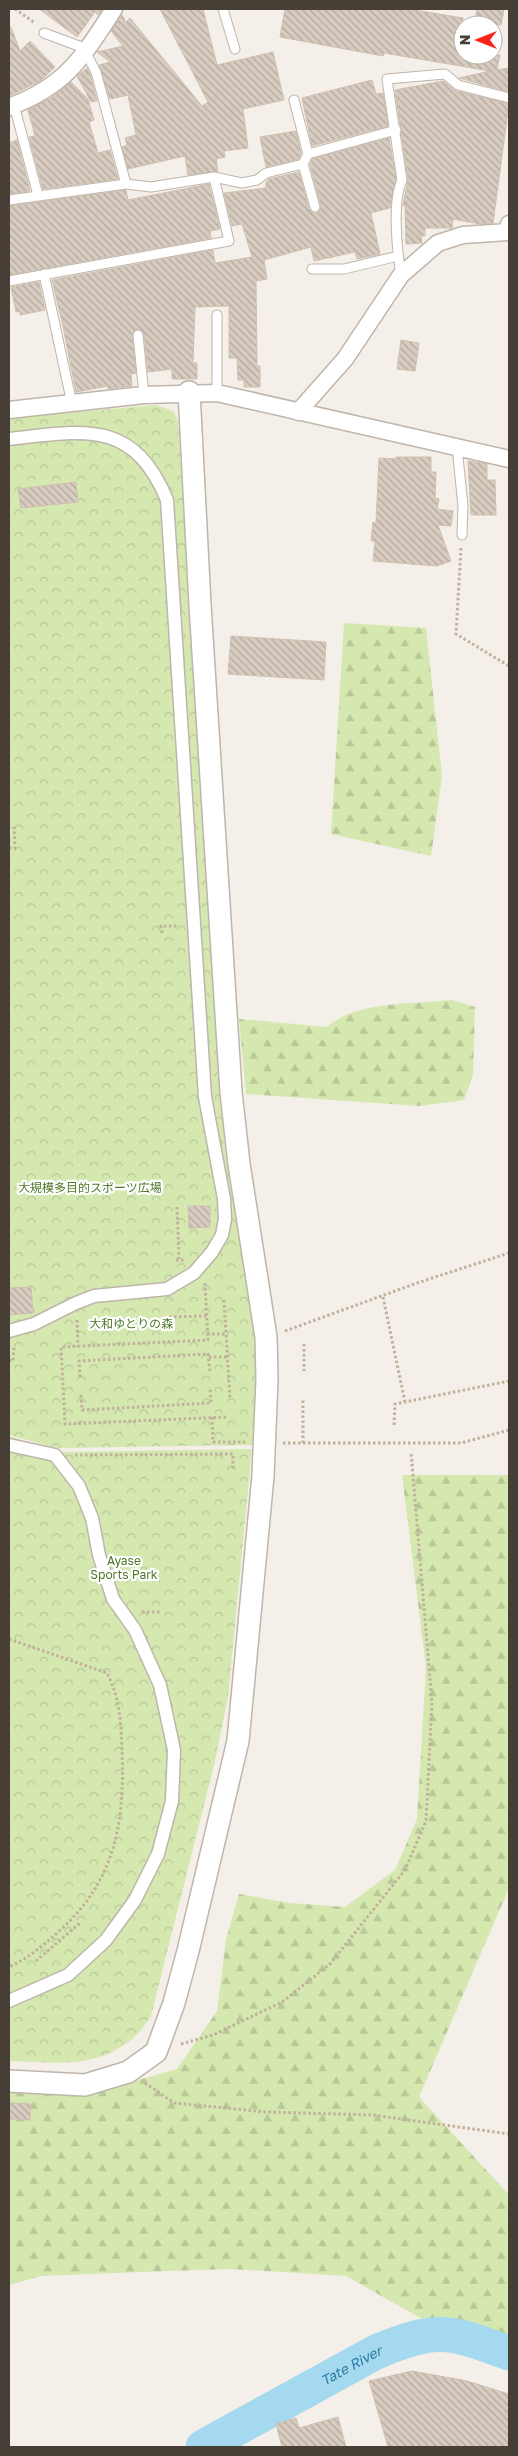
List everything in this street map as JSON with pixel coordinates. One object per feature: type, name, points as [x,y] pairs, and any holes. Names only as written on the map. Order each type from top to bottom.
[{"type":"street","points":[[11,106],[35,97],[54,85],[86,53],[114,9]]},
{"type":"street","points":[[298,412],[345,358],[401,275],[438,243],[463,236],[509,229]]},
{"type":"street","points":[[9,410],[144,395],[189,392],[217,393],[509,459]]},
{"type":"street","points":[[9,2081],[85,2085],[128,2072],[156,2052],[174,2003],[186,1960],[238,1741],[263,1476],[267,1379],[266,1337],[239,1164],[232,1092],[200,604],[189,392]]},
{"type":"street","points":[[9,438],[80,432],[106,435],[129,446],[145,462],[158,478],[167,500],[206,1098],[224,1199],[225,1219],[222,1235],[212,1252],[203,1260],[194,1273],[167,1289],[94,1296],[34,1324],[9,1331]]},
{"type":"street","points":[[9,1445],[55,1455],[80,1486],[92,1518],[99,1555],[113,1599],[135,1630],[160,1685],[174,1750],[172,1801],[158,1854],[135,1900],[106,1940],[68,1976],[9,2001]]},
{"type":"lane","points":[[223,9],[235,49]]},
{"type":"lane","points":[[44,33],[78,46],[86,53],[96,72],[126,184]]},
{"type":"lane","points":[[401,275],[398,256],[397,190],[402,180],[387,80],[445,74],[458,85],[509,98]]},
{"type":"lane","points":[[294,100],[308,154],[304,164],[315,207]]},
{"type":"lane","points":[[11,106],[38,195]]},
{"type":"lane","points":[[308,154],[396,130]]},
{"type":"lane","points":[[9,200],[126,184],[152,186],[214,177],[242,183],[257,180],[266,173],[304,164]]},
{"type":"lane","points":[[9,281],[229,241],[214,177]]},
{"type":"lane","points":[[312,269],[344,269],[398,256]]},
{"type":"lane","points":[[44,274],[72,404]]},
{"type":"lane","points":[[217,315],[217,393]]},
{"type":"lane","points":[[138,335],[144,395]]},
{"type":"lane","points":[[457,448],[463,506],[462,534]]},
{"type":"path","points":[[15,9],[32,19]]},
{"type":"path","points":[[462,534],[456,634],[509,666]]},
{"type":"path","points":[[9,848],[15,848],[14,826]]},
{"type":"path","points":[[162,933],[161,926],[195,925]]},
{"type":"path","points":[[178,1207],[179,1259]]},
{"type":"path","points":[[266,1337],[417,1283],[509,1253]]},
{"type":"path","points":[[203,1260],[208,1340],[61,1347],[65,1424],[228,1417]]},
{"type":"path","points":[[382,1297],[405,1402]]},
{"type":"path","points":[[224,1300],[230,1399]]},
{"type":"path","points":[[169,1317],[206,1316]]},
{"type":"path","points":[[77,1327],[78,1346]]},
{"type":"path","points":[[207,1334],[226,1334]]},
{"type":"path","points":[[304,1344],[304,1371]]},
{"type":"path","points":[[9,1360],[13,1361],[14,1348]]},
{"type":"path","points":[[80,1377],[80,1361],[208,1354],[209,1357],[228,1356]]},
{"type":"path","points":[[209,1357],[210,1371]]},
{"type":"path","points":[[394,1426],[395,1404],[509,1381]]},
{"type":"path","points":[[81,1395],[82,1410],[211,1403],[210,1387]]},
{"type":"path","points":[[303,1443],[304,1400]]},
{"type":"path","points":[[212,1417],[213,1442],[461,1443],[509,1430]]},
{"type":"path","points":[[156,2052],[214,2035],[282,2002],[330,1964],[405,1870],[426,1820],[432,1703],[411,1452]]},
{"type":"path","points":[[55,1455],[233,1454],[233,1471]]},
{"type":"path","points":[[9,1639],[107,1673],[115,1689],[120,1710],[123,1774],[122,1806],[117,1838],[107,1867],[94,1892],[78,1915],[31,1956],[9,1967]]},
{"type":"path","points":[[36,1961],[80,1923]]},
{"type":"path","points":[[128,2072],[174,2102],[266,2112],[373,2115],[509,2134]]},
{"type":"green space","name":"大和ゆとりの森","points":[[156,405],[173,411],[178,421],[225,1151],[254,1317],[258,1394],[254,1445],[57,1448],[9,1435],[9,844],[11,831],[9,831],[9,418]]},
{"type":"green space","points":[[344,623],[426,628],[442,776],[431,856],[331,834]]},
{"type":"green space","points":[[452,1000],[475,1007],[473,1075],[464,1100],[419,1106],[246,1094],[239,1019],[327,1027],[353,1012],[369,1008],[404,1003]]},
{"type":"green space","name":"Ayase Sports Park","points":[[9,1436],[57,1452],[252,1449],[228,1697],[215,1761],[151,2016],[134,2038],[116,2050],[102,2056],[73,2062],[9,2061]]},
{"type":"green space","points":[[402,1475],[509,1475],[509,1888],[419,2097],[509,2195],[509,2368],[346,2276],[232,2269],[41,2276],[9,2285],[9,2075],[135,2081],[177,2069],[217,2011],[226,1940],[239,1894],[290,1903],[345,1907],[395,1870],[417,1819],[426,1667]]},
{"type":"building","points":[[39,9],[102,9],[98,15],[95,12],[77,37]]},
{"type":"building","points":[[160,9],[203,9],[217,65],[273,52],[284,100],[243,109],[248,148],[224,151],[225,157],[216,159],[218,171],[188,175],[185,156],[128,169],[122,147],[127,145],[125,138],[136,135],[128,95],[110,99],[99,65],[110,62],[97,52],[123,46],[111,31],[122,15],[126,22],[130,18],[202,106],[208,102]]},
{"type":"building","points":[[285,9],[408,9],[453,16],[453,65],[384,53],[383,56],[280,37]]},
{"type":"building","points":[[477,9],[504,9],[503,15],[476,15]]},
{"type":"building","points":[[9,27],[11,27],[20,51],[30,41],[55,67],[40,81],[9,96]]},
{"type":"building","points":[[455,65],[498,65],[497,70],[509,68],[509,92],[459,78],[490,71]]},
{"type":"building","points":[[87,68],[97,101],[91,102],[77,76]]},
{"type":"building","points":[[372,80],[376,94],[383,93],[388,126],[312,146],[302,98]]},
{"type":"building","points":[[443,81],[456,91],[509,104],[493,223],[480,224],[453,219],[452,228],[425,228],[425,236],[421,236],[422,243],[406,244],[405,205],[403,206],[408,179],[395,90]]},
{"type":"building","points":[[71,82],[88,99],[94,120],[89,122],[98,153],[110,150],[118,179],[43,189],[29,137],[35,136],[28,110],[51,98]]},
{"type":"building","points":[[296,131],[301,153],[299,159],[266,167],[260,137]]},
{"type":"building","points":[[389,138],[396,179],[390,208],[371,213],[380,254],[357,259],[355,252],[314,261],[311,247],[264,260],[267,279],[256,281],[257,366],[260,366],[260,387],[244,387],[244,380],[238,380],[237,358],[229,358],[229,306],[195,307],[193,363],[197,363],[197,379],[172,379],[172,369],[148,372],[144,334],[141,330],[137,329],[132,335],[136,373],[131,374],[132,386],[108,389],[108,386],[76,392],[52,280],[213,250],[215,263],[252,257],[242,224],[232,226],[224,193],[266,188],[266,182],[269,179],[299,172],[309,209],[313,213],[317,213],[321,206],[310,165],[312,159]]},
{"type":"building","points":[[17,140],[30,191],[9,194],[9,143]]},
{"type":"building","points":[[209,184],[220,229],[210,231],[211,238],[9,275],[9,206],[126,190],[128,200]]},
{"type":"building","points":[[39,282],[45,310],[20,315],[20,311],[16,312],[11,287]]},
{"type":"building","points":[[401,340],[419,343],[415,371],[397,369]]},
{"type":"building","points":[[396,457],[431,457],[431,472],[436,472],[435,498],[439,499],[437,509],[453,511],[451,526],[438,525],[451,561],[437,566],[373,561],[375,541],[371,541],[373,522],[376,523],[379,458],[396,459]]},
{"type":"building","points":[[468,461],[487,464],[487,480],[495,480],[496,515],[471,515]]},
{"type":"building","points":[[76,482],[78,502],[21,508],[18,489]]},
{"type":"building","points":[[231,636],[326,642],[324,680],[228,674]]},
{"type":"building","points":[[188,1206],[210,1206],[210,1227],[189,1228]]},
{"type":"building","points":[[31,1287],[33,1313],[9,1315],[9,1288]]},
{"type":"building","points":[[9,2103],[31,2104],[30,2120],[9,2119]]},
{"type":"building","points":[[412,2371],[467,2381],[509,2394],[509,2447],[388,2447],[369,2381]]},
{"type":"building","points":[[338,2417],[346,2447],[282,2447],[276,2424],[296,2418],[299,2428]]},
{"type":"waterway","name":"Tate River","points":[[203,2447],[376,2352],[415,2338],[443,2334],[457,2336],[509,2353]]},
{"type":"park label","name":"大規模多目的スポーツ広場","points":[[90,1188]]}]
